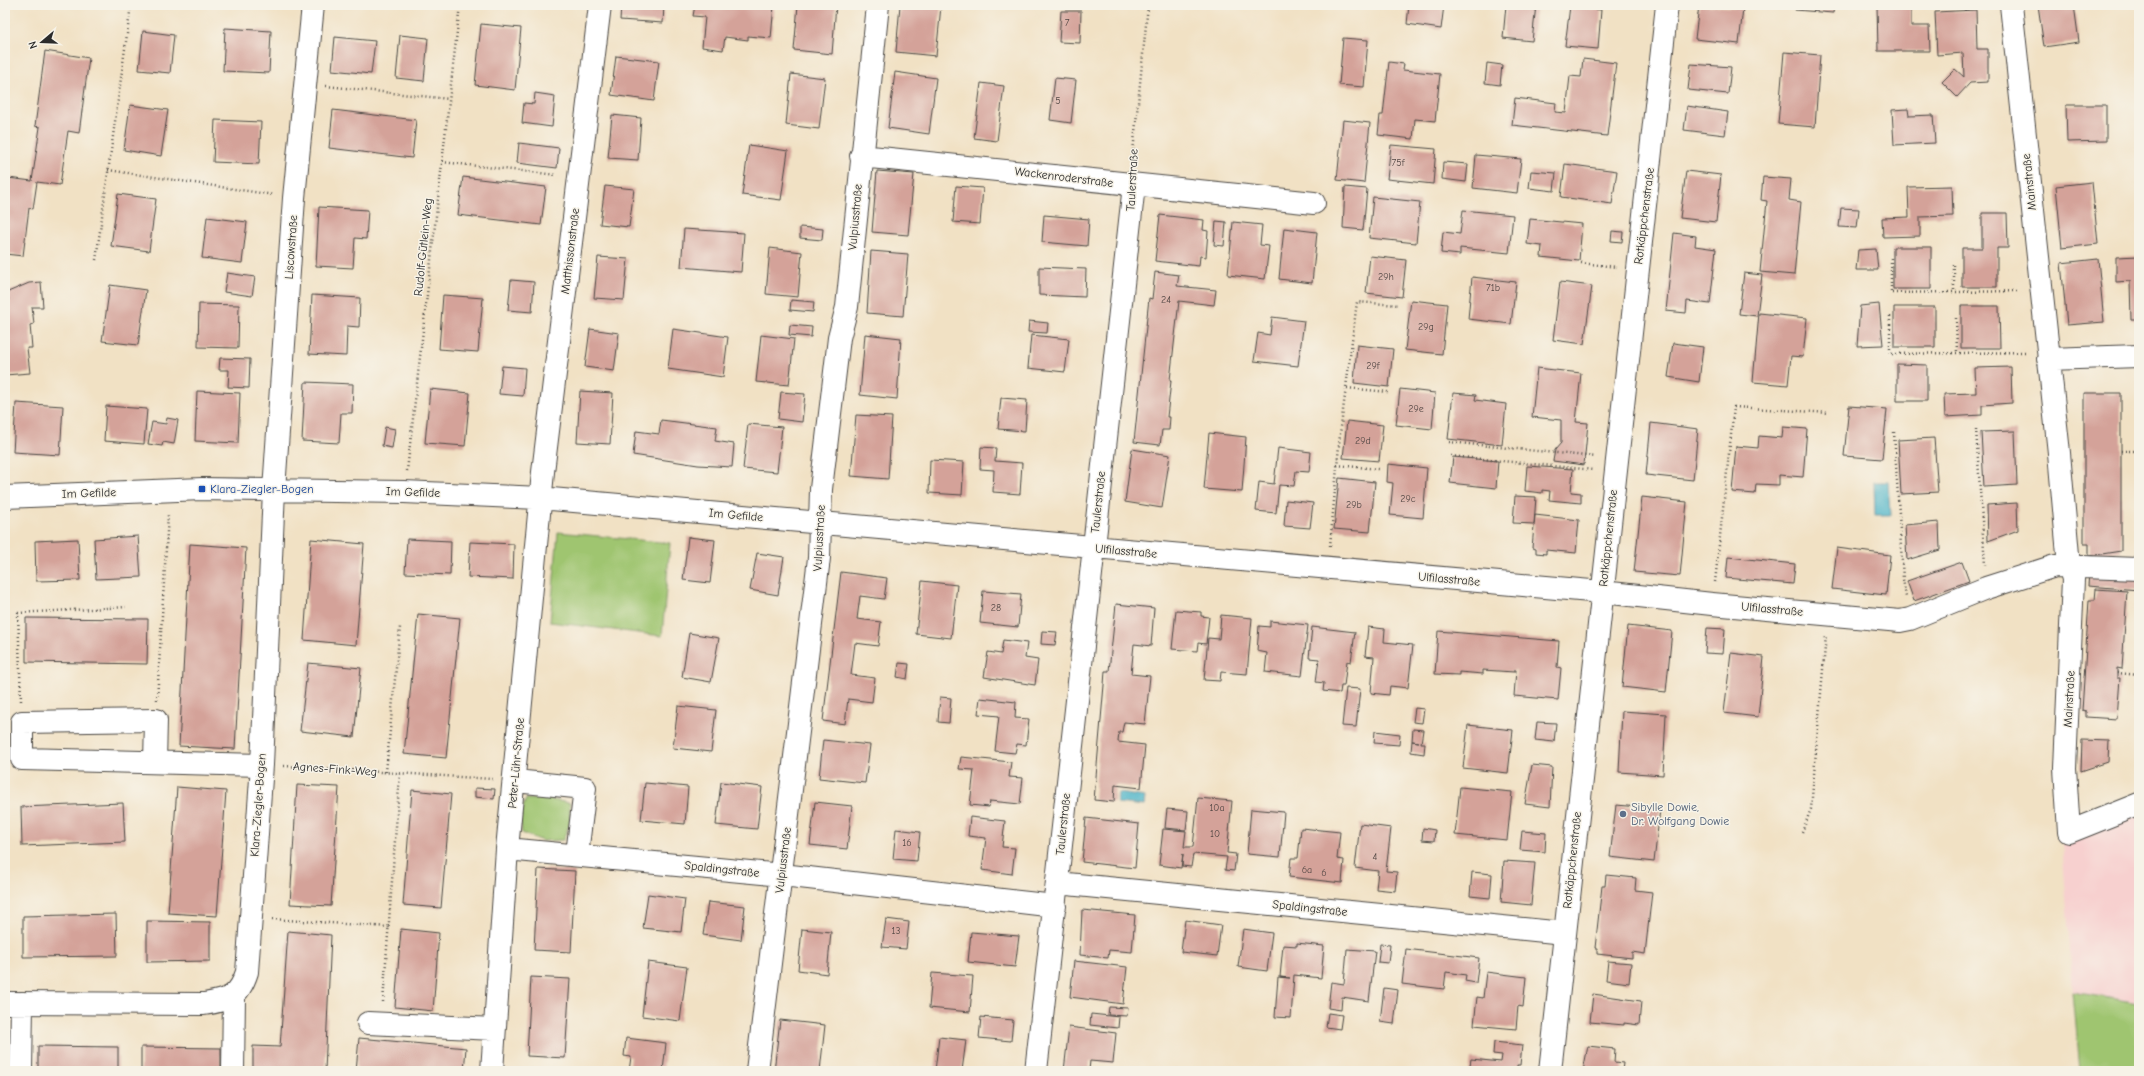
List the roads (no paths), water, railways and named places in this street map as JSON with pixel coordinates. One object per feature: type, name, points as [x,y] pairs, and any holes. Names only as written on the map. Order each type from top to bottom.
[{"type":"street","name":"Liscowstraße","points":[[274,490],[294,198],[313,5]]},
{"type":"street","name":"Matthissonstraße","points":[[540,498],[600,5]]},
{"type":"street","name":"Vulpiusstraße","points":[[757,1071],[782,875],[819,558],[821,489],[839,338],[847,307],[861,156],[878,5]]},
{"type":"street","name":"Rotkäppchenstraße","points":[[1550,1071],[1667,5]]},
{"type":"street","name":"Mainstraße","points":[[2010,5],[2069,566],[2073,579],[2065,768],[2069,832],[2139,804]]},
{"type":"street","name":"Wackenroderstraße","points":[[861,156],[1012,170],[1134,185],[1314,203]]},
{"type":"street","name":"Taulerstraße","points":[[1036,1071],[1092,548],[1134,185]]},
{"type":"street","points":[[2048,356],[2139,356]]},
{"type":"street","name":"Im Gefilde","points":[[5,497],[195,490],[404,492],[540,498],[820,522]]},
{"type":"street","name":"Klara-Ziegler-Bogen","points":[[234,996],[243,985],[247,972],[262,765],[274,490]]},
{"type":"street","name":"Peter-Lühr-Straße","points":[[492,1071],[507,849],[515,781],[540,498]]},
{"type":"street","name":"Ulfilasstraße","points":[[820,522],[1092,548],[1602,592],[1712,604],[1900,620],[1910,619],[1986,588],[2055,566],[2069,566]]},
{"type":"street","points":[[2069,566],[2139,569]]},
{"type":"street","points":[[155,762],[156,720],[22,722],[22,759],[262,765]]},
{"type":"street","points":[[515,781],[585,788],[576,854]]},
{"type":"street","name":"Spaldingstraße","points":[[507,849],[576,854],[782,875],[1054,906]]},
{"type":"street","name":"Spaldingstraße","points":[[1057,883],[1564,933]]},
{"type":"street","points":[[21,1071],[13,1003],[204,1004],[224,1001],[234,996],[233,1071]]},
{"type":"street","points":[[375,1023],[494,1029]]},
{"type":"water","points":[[1874,482],[1888,482],[1890,515],[1875,515]]},
{"type":"water","points":[[1118,793],[1145,797],[1144,806],[1117,803]]},
{"type":"place","name":"Klara-Ziegler-Bogen","points":[[202,489]]},
{"type":"place","name":"Sibylle Dowie, Dr. Wolfgang Dowie","points":[[1623,814]]}]
